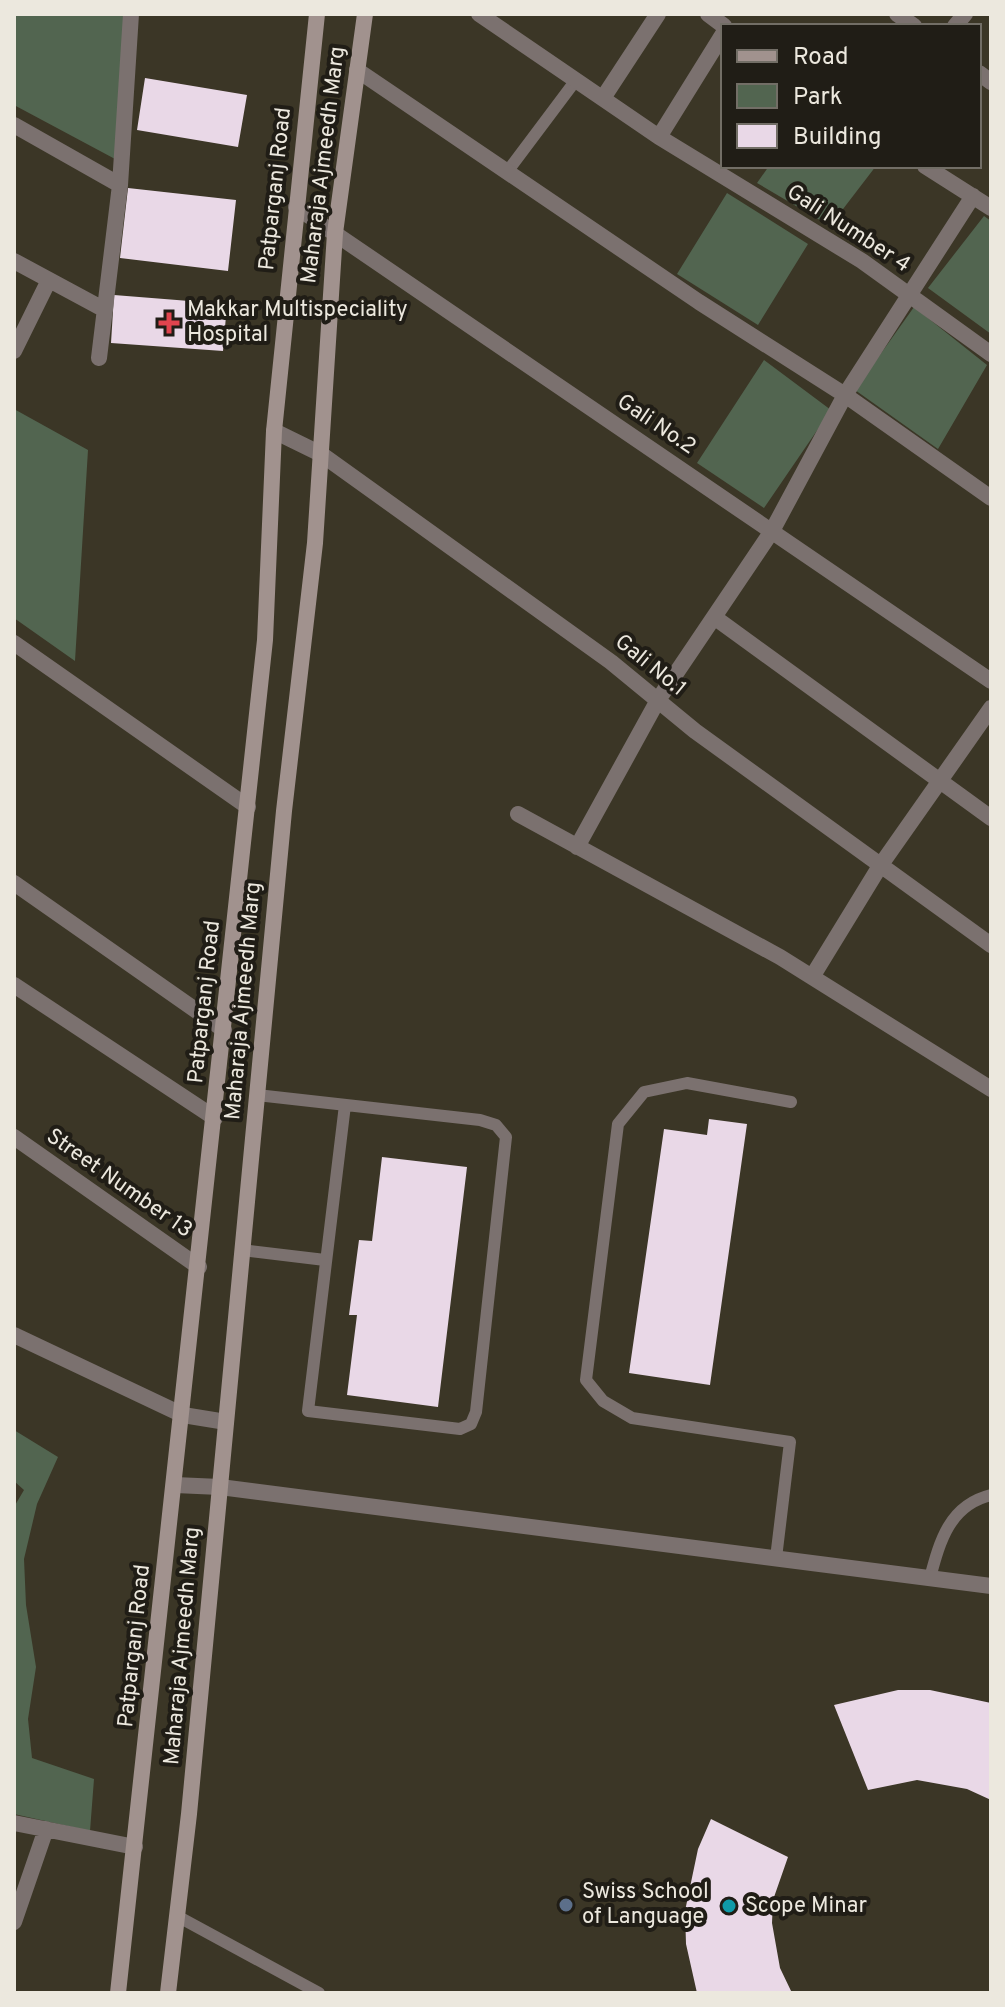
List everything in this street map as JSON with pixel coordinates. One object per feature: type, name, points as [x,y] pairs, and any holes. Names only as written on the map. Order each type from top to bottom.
[{"type":"main road","name":"Patparganj Road","points":[[118,1993],[265,640],[274,431],[317,14]]},
{"type":"main road","name":"Maharaja Ajmeedh Marg","points":[[168,1993],[284,811],[315,543],[335,233],[365,14]]},
{"type":"street","points":[[99,358],[120,185],[131,14]]},
{"type":"street","name":"Gali Number 4","points":[[479,14],[659,137],[862,261],[991,354]]},
{"type":"street","points":[[603,98],[658,14]]},
{"type":"street","points":[[659,137],[721,37]]},
{"type":"street","points":[[357,70],[845,395],[991,498]]},
{"type":"street","points":[[14,125],[120,185]]},
{"type":"street","points":[[928,168],[991,208]]},
{"type":"street","points":[[577,847],[634,749],[658,700],[772,531],[845,395],[907,294],[973,196]]},
{"type":"street","name":"Gali No.2","points":[[296,207],[991,681]]},
{"type":"street","points":[[14,261],[105,310]]},
{"type":"street","points":[[14,351],[49,280]]},
{"type":"street","name":"Gali No.1","points":[[274,431],[321,454],[611,662],[880,866],[991,945]]},
{"type":"street","points":[[714,617],[940,784],[991,818]]},
{"type":"street","points":[[14,643],[248,807]]},
{"type":"street","points":[[812,977],[880,866],[991,708]]},
{"type":"street","points":[[518,814],[812,977],[991,1089]]},
{"type":"street","points":[[14,883],[224,1030]]},
{"type":"street","points":[[14,985],[215,1118]]},
{"type":"street","name":"Street Number 13","points":[[14,1137],[199,1267]]},
{"type":"street","points":[[14,1335],[183,1415],[226,1422]]},
{"type":"street","points":[[175,1485],[220,1487],[991,1586]]},
{"type":"street","points":[[14,1823],[135,1847]]},
{"type":"street","points":[[14,1922],[46,1829]]},
{"type":"lane","points":[[507,172],[576,80]]},
{"type":"lane","points":[[776,1558],[790,1442],[632,1418],[603,1401],[586,1380],[618,1124],[644,1092],[687,1083],[791,1102]]},
{"type":"lane","points":[[257,1095],[480,1120],[496,1125],[506,1137],[476,1412],[471,1424],[460,1429],[308,1411],[345,1105]]},
{"type":"lane","points":[[242,1250],[325,1260]]},
{"type":"lane","points":[[930,1578],[938,1549],[951,1522],[972,1500],[991,1495]]},
{"type":"lane","points":[[177,1916],[319,1993]]},
{"type":"green space","points":[[14,14],[130,14],[115,159],[14,105]]},
{"type":"green space","points":[[768,168],[874,168],[830,226],[757,183]]},
{"type":"green space","points":[[727,193],[808,244],[758,325],[677,274]]},
{"type":"green space","points":[[984,216],[991,221],[991,334],[928,288]]},
{"type":"green space","points":[[914,307],[987,365],[938,449],[855,390]]},
{"type":"green space","points":[[764,360],[831,410],[764,508],[697,463]]},
{"type":"green space","points":[[14,409],[88,450],[75,661],[14,618]]},
{"type":"green space","points":[[14,1430],[58,1457],[37,1504],[24,1559],[26,1605],[36,1667],[28,1719],[32,1758],[94,1779],[90,1831],[14,1814],[14,1507],[24,1490],[14,1481]]},
{"type":"building","points":[[145,78],[247,95],[238,147],[137,130]]},
{"type":"building","points":[[128,188],[236,200],[228,271],[120,258]]},
{"type":"building","name":"Makkar Multispeciality Hospital","points":[[114,295],[227,304],[223,351],[111,343]]},
{"type":"building","points":[[709,1119],[747,1124],[710,1385],[629,1373],[664,1129],[707,1135]]},
{"type":"building","points":[[382,1157],[467,1167],[438,1407],[347,1395],[357,1315],[349,1315],[359,1240],[372,1241]]},
{"type":"building","points":[[898,1690],[930,1690],[991,1703],[991,1800],[967,1789],[917,1780],[868,1790],[834,1705]]},
{"type":"building","name":"Scope Minar","points":[[711,1819],[788,1857],[773,1900],[772,1923],[780,1968],[792,1993],[697,1993],[686,1944],[685,1911],[698,1849]]},
{"type":"place","name":"Makkar Multispeciality Hospital","points":[[169,323]]},
{"type":"place","name":"Swiss School of Language","points":[[566,1905]]},
{"type":"place","name":"Scope Minar","points":[[729,1906]]}]
